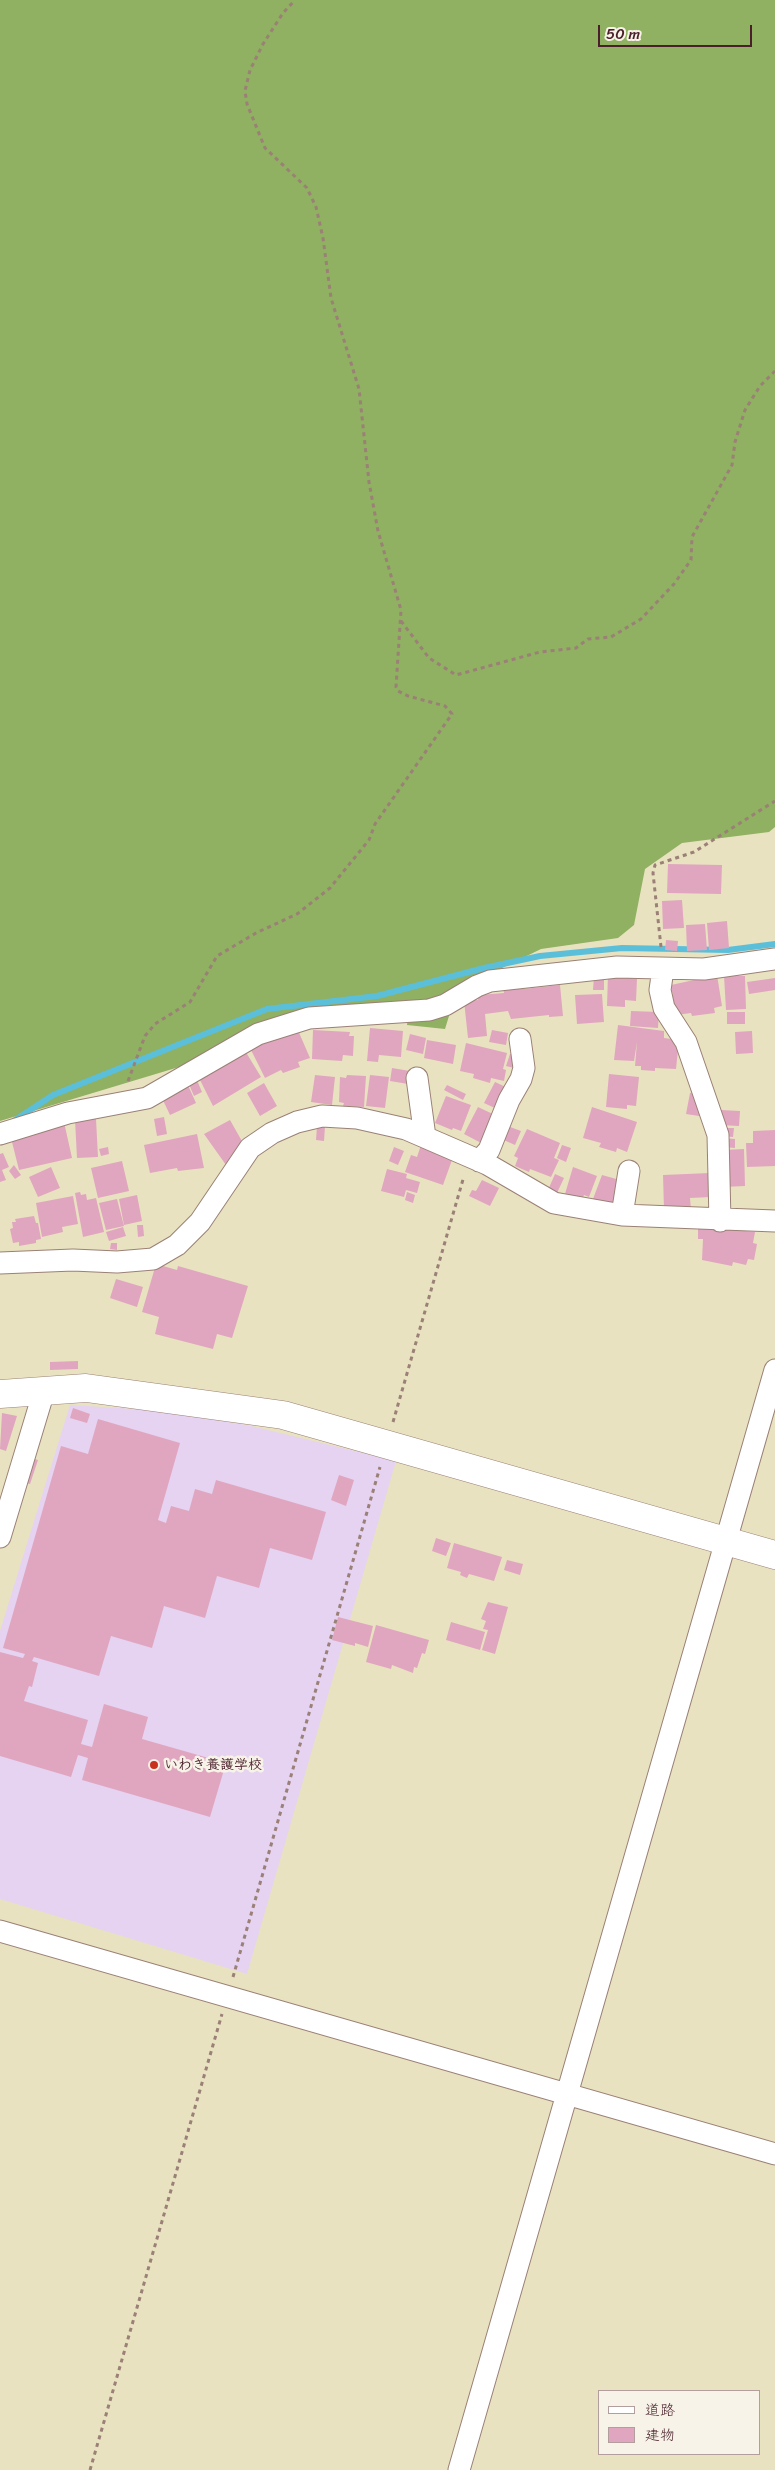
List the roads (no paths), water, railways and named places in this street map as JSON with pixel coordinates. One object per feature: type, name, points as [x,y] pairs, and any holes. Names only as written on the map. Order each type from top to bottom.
[{"type":"street","points":[[0,1134],[68,1113],[147,1098],[258,1034],[290,1023],[340,1015],[429,1010],[446,1005],[477,986],[490,981],[617,967],[704,969],[775,960]]},
{"type":"street","points":[[663,969],[660,990],[664,1008],[686,1042],[718,1135],[720,1221]]},
{"type":"street","points":[[475,1159],[489,1150],[509,1100],[521,1079],[524,1068],[520,1039]]},
{"type":"street","points":[[417,1078],[425,1137]]},
{"type":"street","points":[[0,1263],[73,1260],[116,1262],[152,1259],[177,1245],[200,1222],[250,1148],[272,1133],[297,1122],[322,1116],[357,1118],[406,1129],[475,1159],[554,1203],[622,1215],[720,1221],[775,1222]]},
{"type":"street","points":[[622,1215],[629,1171]]},
{"type":"street","points":[[458,2470],[775,1370]]},
{"type":"street","points":[[0,1394],[86,1388],[283,1415],[775,1555]]},
{"type":"street","points":[[0,1537],[44,1391]]},
{"type":"street","points":[[0,1931],[775,2154]]},
{"type":"waterway","points":[[15,1120],[53,1095],[267,1009],[377,996],[484,968],[540,956],[622,948],[728,950],[775,944]]},
{"type":"place","name":"いわき養護学校","points":[[154,1765]]}]
